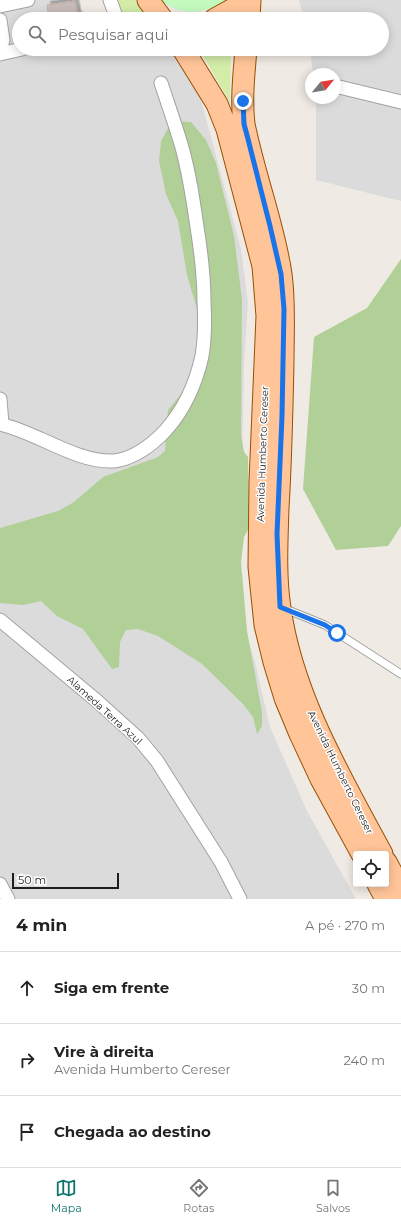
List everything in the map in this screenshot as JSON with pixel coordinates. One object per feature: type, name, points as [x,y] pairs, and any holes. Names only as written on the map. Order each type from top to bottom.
[{"type":"main road","points":[[148,0],[157,12]]},
{"type":"main road","points":[[228,12],[235,8],[242,0]]},
{"type":"main road","points":[[249,12],[250,0]]},
{"type":"main road","name":"Avenida Humberto Cereser","points":[[188,56],[217,104],[227,129],[263,266],[267,316],[260,482],[259,554],[265,625],[285,698],[300,734],[321,779],[360,851]]},
{"type":"main road","name":"Avenida Humberto Cereser","points":[[246,56],[243,101],[244,124],[281,274],[284,309],[282,416],[277,534],[280,607],[284,629],[293,661],[307,702],[324,742],[380,851]]},
{"type":"main road","points":[[389,868],[401,890]]},
{"type":"main road","points":[[380,887],[386,899]]},
{"type":"street","points":[[0,6],[28,0]]},
{"type":"street","points":[[110,0],[114,12]]},
{"type":"street","points":[[0,20],[3,40],[0,51]]},
{"type":"street","points":[[0,54],[12,51]]},
{"type":"street","points":[[0,399],[1,425],[25,432],[97,461],[115,461],[130,457],[146,447],[160,436],[174,421],[185,404],[195,381],[202,356],[205,329],[204,275],[192,193],[181,145],[161,83]]},
{"type":"street","points":[[341,87],[401,102]]},
{"type":"street","name":"Alameda Terra Azul","points":[[0,620],[97,701],[138,738],[157,761],[221,862],[240,899]]},
{"type":"street","points":[[0,884],[8,899]]},
{"type":"lane","points":[[280,607],[325,625],[401,674]]},
{"type":"shaded area","points":[[0,0],[76,0],[81,10],[86,12],[12,12],[12,56],[177,56],[200,96],[241,249],[248,303],[244,363],[241,521],[234,594],[255,662],[270,727],[307,811],[356,899],[0,899]]},
{"type":"shaded area","points":[[299,0],[401,0],[401,201],[316,180],[316,104],[341,104],[341,68],[312,68],[311,56],[389,56],[389,12],[302,12]]},
{"type":"green space","points":[[117,0],[135,0],[151,12],[121,12]]},
{"type":"green space","points":[[160,0],[229,0],[211,8],[194,12],[169,6]]},
{"type":"green space","points":[[203,56],[231,56],[230,102]]},
{"type":"green space","points":[[172,121],[191,122],[206,140],[216,163],[234,236],[242,299],[241,435],[244,452],[248,457],[249,528],[244,537],[241,562],[247,631],[262,712],[262,726],[257,734],[253,717],[243,704],[202,664],[158,636],[138,629],[126,630],[120,642],[119,667],[112,669],[83,629],[57,616],[41,601],[23,605],[0,603],[0,528],[58,511],[74,502],[103,477],[158,457],[165,451],[168,410],[198,373],[201,323],[187,275],[178,221],[166,194],[159,161],[161,141]]},
{"type":"green space","points":[[401,259],[401,526],[388,546],[336,550],[303,489],[314,337],[367,308]]},
{"type":"building","points":[[75,1],[77,12],[48,12],[47,5]]},
{"type":"route","points":[[243,101],[244,124],[281,274],[284,309],[282,416],[277,534],[278,588],[280,607],[325,625],[337,633]]}]
